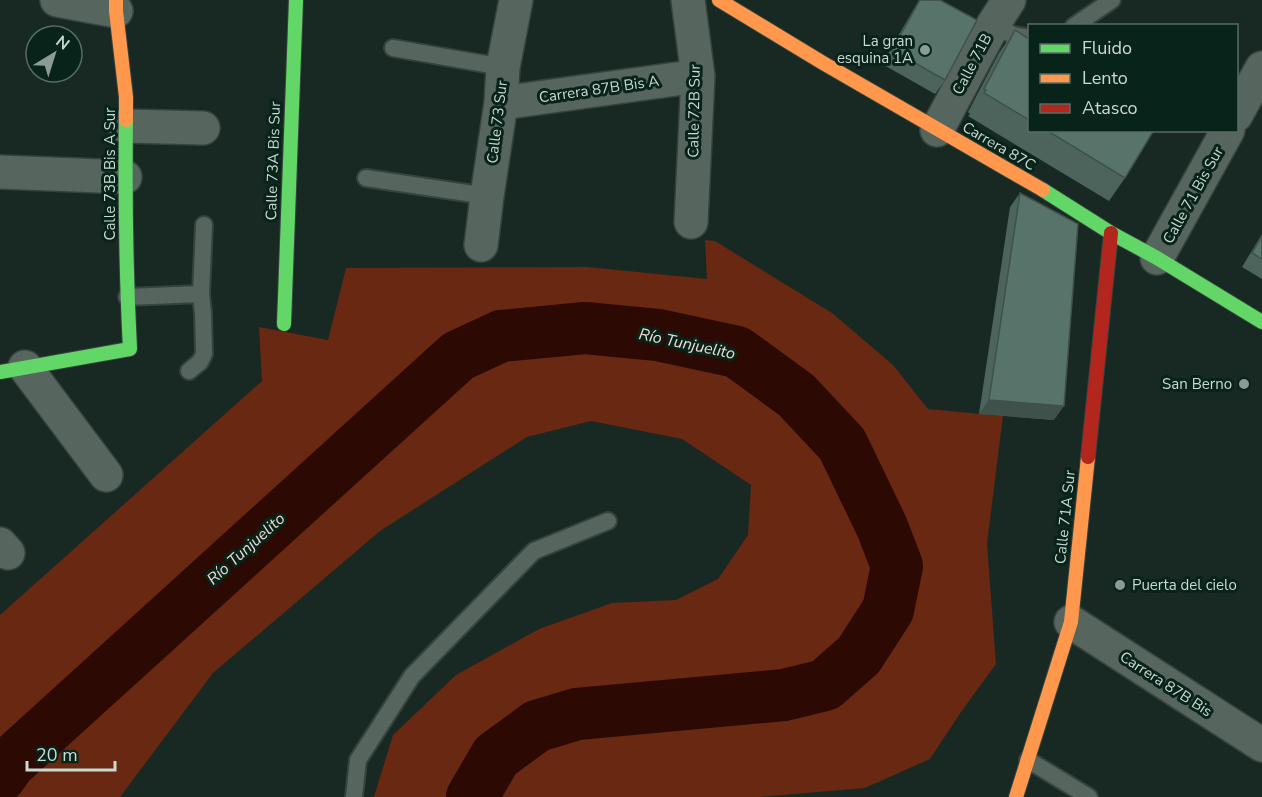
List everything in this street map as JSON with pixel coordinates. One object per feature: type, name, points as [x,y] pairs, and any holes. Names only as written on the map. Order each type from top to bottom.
[{"type":"street","points":[[57,0],[116,6]]},
{"type":"street","name":"Calle 73A Bis Sur","points":[[284,324],[296,0]]},
{"type":"street","name":"Calle 73 Sur","points":[[481,244],[501,103],[503,67],[516,0]]},
{"type":"street","name":"Calle 72B Sur","points":[[688,0],[698,76],[691,222]]},
{"type":"street","name":"Carrera 87C","points":[[719,0],[1262,322]]},
{"type":"street","name":"Calle 73B Bis A Sur","points":[[12,369],[130,349],[125,177],[126,97],[116,6]]},
{"type":"street","name":"Calle 71B","points":[[937,130],[1001,13]]},
{"type":"street","points":[[1238,111],[1262,68]]},
{"type":"street","name":"Carrera 87B Bis A","points":[[501,103],[698,76]]},
{"type":"street","points":[[125,126],[203,128]]},
{"type":"street","name":"Calle 71 Bis Sur","points":[[1157,258],[1227,132]]},
{"type":"street","points":[[0,182],[0,172],[125,177]]},
{"type":"street","name":"Calle 71A Sur","points":[[1016,797],[1071,622],[1111,233]]},
{"type":"street","points":[[12,369],[106,475]]},
{"type":"street","name":"Carrera 87B Bis","points":[[1071,622],[1262,745]]},
{"type":"lane","points":[[1077,24],[1112,0]]},
{"type":"lane","points":[[1001,13],[1013,35],[1028,38]]},
{"type":"lane","points":[[393,48],[503,67]]},
{"type":"lane","points":[[366,178],[487,196]]},
{"type":"lane","points":[[189,371],[200,362],[204,354],[201,294],[204,225]]},
{"type":"lane","points":[[127,297],[201,294]]},
{"type":"lane","points":[[354,797],[358,760],[412,676],[534,551],[608,521]]},
{"type":"lane","points":[[1028,760],[1089,797]]},
{"type":"shaded area","points":[[705,240],[715,241],[832,313],[893,365],[928,409],[1003,416],[987,544],[996,664],[930,759],[865,788],[760,797],[374,797],[393,735],[456,675],[539,629],[612,603],[676,600],[718,579],[748,535],[751,485],[682,439],[591,421],[527,437],[380,531],[213,673],[120,797],[0,797],[0,615],[262,381],[259,327],[328,340],[346,268],[588,267],[707,279]]},
{"type":"building","name":"La gran esquina 1A","points":[[920,0],[940,0],[977,20],[945,80],[892,50]]},
{"type":"building","points":[[1015,30],[1028,38],[1028,119],[984,93],[986,90],[984,89]]},
{"type":"building","points":[[1049,132],[1153,132],[1125,178]]},
{"type":"building","points":[[1020,193],[1078,224],[1064,406],[989,400]]},
{"type":"building","points":[[1262,236],[1262,259],[1252,253]]},
{"type":"waterway","name":"Río Tunjuelito","points":[[0,777],[10,763],[458,356],[501,336],[585,328],[658,335],[737,352],[796,395],[842,444],[882,527],[897,566],[888,610],[859,655],[825,685],[784,695],[577,714],[537,726],[496,756],[472,797]]},
{"type":"traffic: fast","points":[[284,324],[296,0]]},
{"type":"traffic: fast","points":[[0,372],[130,349],[126,235],[126,120]]},
{"type":"traffic: fast","points":[[1043,190],[1262,322]]},
{"type":"traffic: slow","points":[[116,0],[126,97],[126,120]]},
{"type":"traffic: slow","points":[[719,0],[1043,190]]},
{"type":"traffic: slow","points":[[1016,797],[1071,622],[1088,457]]},
{"type":"traffic: jam","points":[[1088,457],[1111,233]]},
{"type":"place","name":"La gran esquina 1A","points":[[925,50]]},
{"type":"place","name":"San Berno","points":[[1244,384]]},
{"type":"place","name":"Puerta del cielo","points":[[1120,585]]}]
